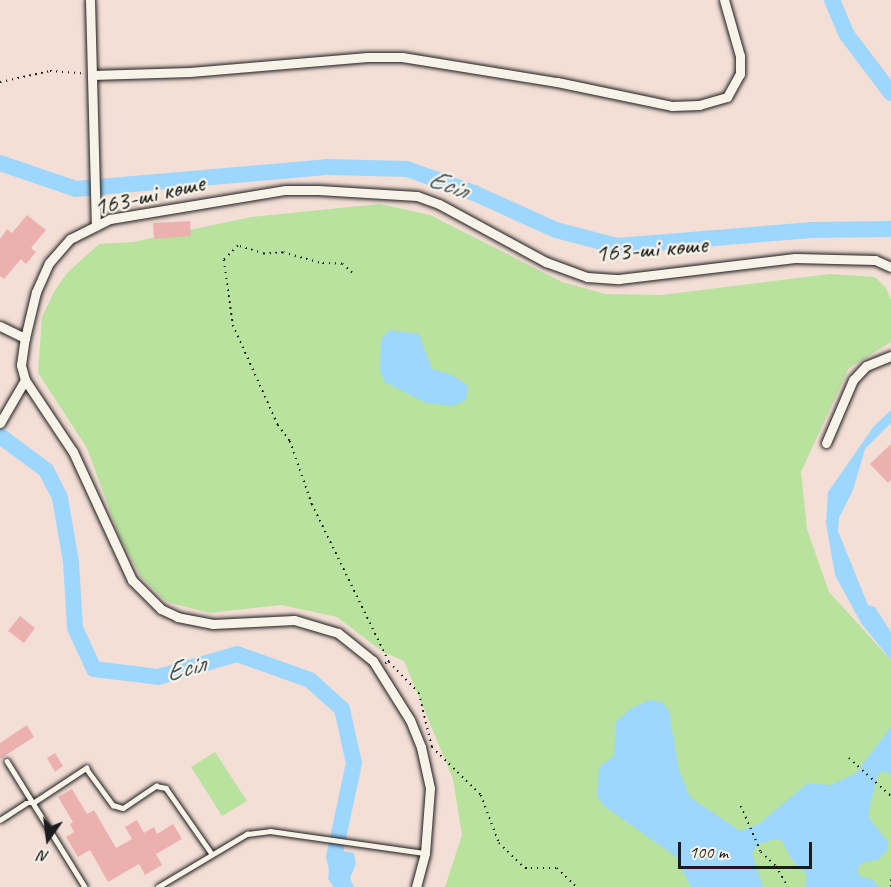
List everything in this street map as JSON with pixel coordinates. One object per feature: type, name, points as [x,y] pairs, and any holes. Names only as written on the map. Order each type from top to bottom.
[{"type":"street","points":[[90,0],[96,226]]},
{"type":"street","points":[[92,75],[190,72],[367,57],[402,57],[556,82],[672,106],[699,105],[727,96],[740,74],[740,56],[724,0]]},
{"type":"street","name":"163-ші көше","points":[[25,380],[21,366],[36,291],[49,263],[70,239],[96,226],[143,213],[286,190],[371,190],[417,196],[439,204],[503,241],[587,277],[619,279],[795,258],[875,260],[891,267]]},
{"type":"street","points":[[0,326],[25,338]]},
{"type":"street","points":[[826,443],[859,372],[891,356]]},
{"type":"street","points":[[1,421],[25,380],[73,452],[132,580],[161,609],[206,623],[294,620],[315,624],[338,633],[373,661],[421,747],[430,788],[425,853],[416,887]]},
{"type":"lane","points":[[7,761],[85,887]]},
{"type":"lane","points":[[0,820],[26,803],[33,803],[86,768],[113,805],[123,808],[156,786],[166,788],[212,854]]},
{"type":"lane","points":[[158,887],[247,834],[270,831],[425,853]]},
{"type":"path","points":[[0,82],[50,71],[92,75]]},
{"type":"path","points":[[352,273],[342,264],[319,263],[283,253],[264,254],[238,246],[224,260],[233,325],[278,425],[290,441],[312,504],[389,662],[419,693],[432,747],[481,795],[499,843],[525,868],[557,868],[577,887]]},
{"type":"path","points":[[373,661],[389,662]]},
{"type":"path","points":[[849,758],[876,780],[891,796]]},
{"type":"path","points":[[741,806],[759,844],[788,887]]},
{"type":"path","points":[[891,876],[891,887]]},
{"type":"green space","points":[[380,204],[430,215],[562,282],[606,294],[662,295],[830,274],[875,277],[886,288],[891,300],[891,342],[849,368],[801,472],[807,529],[829,592],[891,660],[891,887],[445,887],[462,835],[453,779],[404,661],[383,652],[337,617],[281,605],[210,613],[167,602],[141,577],[119,535],[87,448],[38,373],[42,317],[54,292],[67,273],[99,244],[133,242],[251,217]]},
{"type":"green space","points":[[215,752],[247,801],[222,816],[191,767]]},
{"type":"water","points":[[389,330],[419,334],[432,369],[453,375],[468,386],[466,400],[453,406],[426,403],[385,382],[380,371],[381,340]]},
{"type":"water","points":[[891,410],[891,423],[865,449],[853,490],[839,518],[838,531],[868,605],[875,607],[891,632],[891,660],[861,623],[835,575],[826,523],[828,492],[874,426]]},
{"type":"water","points":[[649,700],[662,702],[669,711],[679,770],[690,797],[740,831],[759,824],[808,783],[831,785],[856,773],[891,727],[891,775],[884,771],[878,774],[869,810],[869,818],[888,842],[888,849],[878,860],[864,862],[857,868],[859,876],[873,880],[878,887],[805,887],[807,875],[791,859],[782,841],[776,839],[759,844],[752,853],[763,887],[691,887],[675,856],[604,806],[597,796],[599,767],[614,756],[616,722],[630,709]]},
{"type":"water","points":[[331,849],[354,853],[356,864],[350,878],[354,887],[334,887],[328,879]]},
{"type":"building","points":[[27,215],[46,230],[31,248],[36,252],[26,264],[21,259],[4,279],[0,276],[0,239],[7,229],[12,233]]},
{"type":"building","points":[[190,221],[191,236],[154,239],[153,223]]},
{"type":"building","points":[[891,444],[891,480],[888,483],[870,464]]},
{"type":"building","points":[[20,616],[35,628],[24,643],[8,631]]},
{"type":"building","points":[[27,725],[34,737],[0,759],[0,743]]},
{"type":"building","points":[[55,753],[63,766],[55,772],[47,758]]},
{"type":"building","points":[[72,789],[87,814],[94,810],[116,848],[132,839],[125,827],[137,820],[144,833],[154,827],[157,834],[173,824],[182,839],[156,854],[162,865],[145,875],[139,864],[108,882],[90,850],[78,857],[66,837],[74,832],[70,824],[73,822],[58,797]]},
{"type":"waterway","name":"Есіл","points":[[832,0],[847,35],[891,93]]},
{"type":"waterway","name":"Есіл","points":[[0,163],[76,189],[326,167],[407,169],[474,193],[556,230],[617,246],[812,230],[891,229]]},
{"type":"waterway","name":"Есіл","points":[[0,436],[46,470],[60,498],[71,562],[75,628],[94,669],[158,677],[237,654],[310,680],[342,709],[354,763],[334,857],[342,887]]}]
